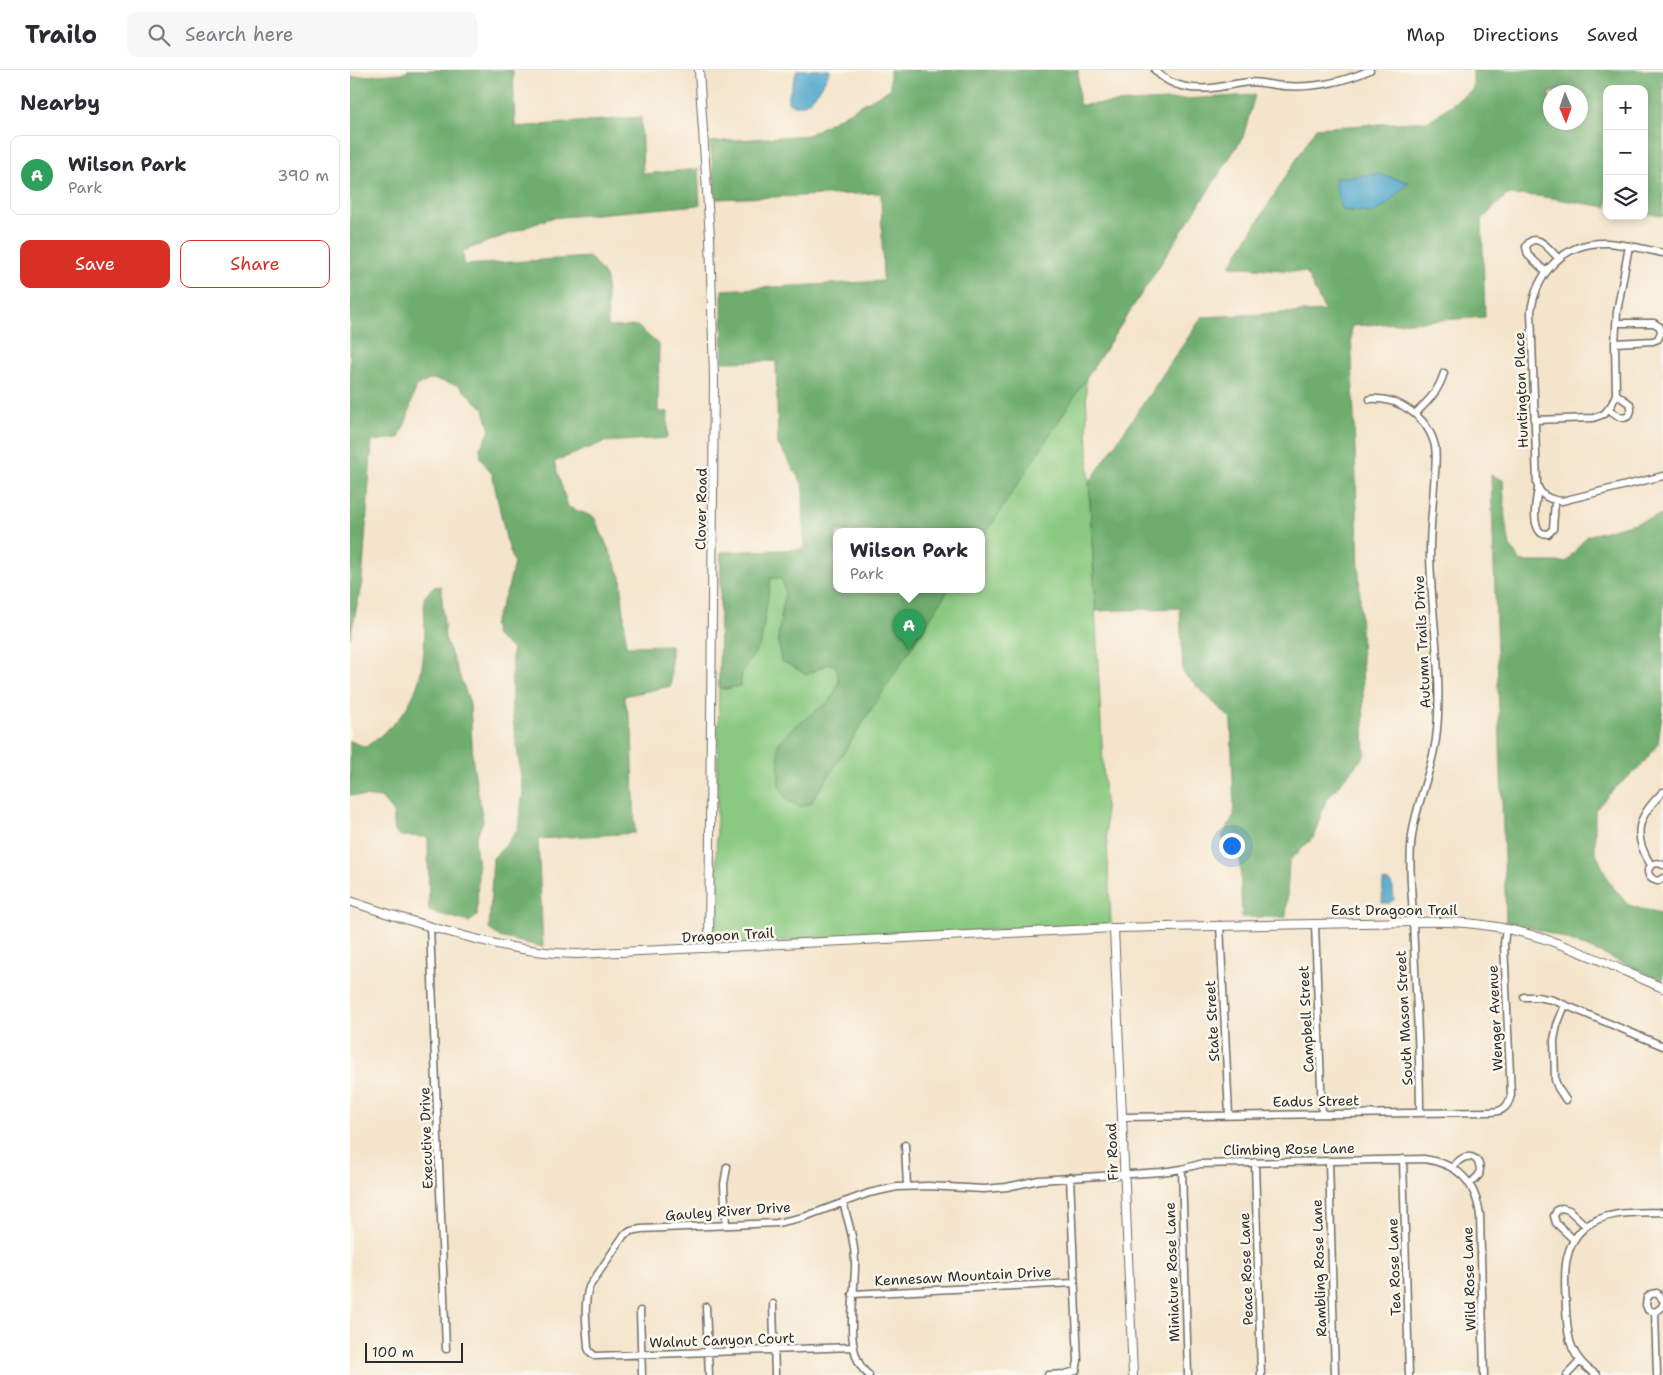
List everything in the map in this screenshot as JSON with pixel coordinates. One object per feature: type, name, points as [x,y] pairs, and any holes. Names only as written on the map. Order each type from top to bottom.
[{"type":"street","name":"Clover Road","points":[[699,70],[710,237],[715,417],[709,948]]},
{"type":"street","points":[[1155,70],[1179,86],[1205,88],[1252,82],[1285,86],[1327,84],[1370,70]]},
{"type":"street","points":[[1546,272],[1527,253],[1526,247],[1530,241],[1541,241],[1561,257],[1578,248],[1605,243],[1663,253]]},
{"type":"street","points":[[1534,420],[1593,418],[1604,414],[1608,409],[1616,394],[1616,324],[1629,246]]},
{"type":"street","name":"Huntington Place","points":[[1555,501],[1554,530],[1548,534],[1541,533],[1536,527],[1538,489],[1531,311],[1535,292],[1546,272],[1561,257]]},
{"type":"street","points":[[1615,343],[1653,341],[1658,339],[1661,332],[1660,327],[1654,323],[1616,324]]},
{"type":"street","points":[[1415,414],[1435,394],[1444,373]]},
{"type":"street","points":[[1608,409],[1622,418],[1631,414],[1630,404],[1616,394]]},
{"type":"street","name":"Autumn Trails Drive","points":[[1370,398],[1388,400],[1408,408],[1427,427],[1435,446],[1436,459],[1430,570],[1439,708],[1433,755],[1415,823],[1411,846],[1413,922]]},
{"type":"street","points":[[1538,489],[1542,495],[1555,501],[1570,500],[1663,476]]},
{"type":"street","points":[[1652,865],[1644,854],[1639,828],[1647,808],[1663,792]]},
{"type":"street","points":[[1663,865],[1658,863],[1652,865],[1648,870],[1650,877],[1655,880],[1663,878]]},
{"type":"street","name":"Dragoon Trail","points":[[350,901],[392,916],[501,946],[542,953],[593,954],[1114,928]]},
{"type":"street","name":"South Mason Street","points":[[1413,922],[1420,1113]]},
{"type":"street","name":"East Dragoon Trail","points":[[1114,928],[1462,922],[1506,928],[1553,942],[1663,988]]},
{"type":"street","name":"Campbell Street","points":[[1315,924],[1322,1114]]},
{"type":"street","name":"State Street","points":[[1220,925],[1229,1115]]},
{"type":"street","name":"Executive Drive","points":[[430,926],[446,1349]]},
{"type":"street","name":"Fir Road","points":[[1114,928],[1133,1375]]},
{"type":"street","name":"Wenger Avenue","points":[[1506,928],[1504,944],[1511,1095],[1508,1105]]},
{"type":"street","points":[[1524,997],[1544,997],[1663,1046]]},
{"type":"street","points":[[1565,1006],[1557,1025],[1554,1040],[1555,1080],[1566,1100]]},
{"type":"street","name":"Eadus Street","points":[[1123,1117],[1495,1112],[1502,1110],[1508,1105]]},
{"type":"street","points":[[905,1145],[907,1186]]},
{"type":"street","points":[[1453,1168],[1457,1161],[1466,1156],[1478,1161],[1479,1175],[1470,1184]]},
{"type":"street","name":"Climbing Rose Lane","points":[[1125,1174],[1161,1172],[1200,1164],[1403,1159],[1434,1160],[1453,1168]]},
{"type":"street","name":"Tea Rose Lane","points":[[1403,1159],[1409,1375]]},
{"type":"street","name":"Rambling Rose Lane","points":[[1329,1161],[1335,1375]]},
{"type":"street","name":"Peace Rose Lane","points":[[1255,1162],[1261,1375]]},
{"type":"street","points":[[726,1225],[724,1184],[727,1167]]},
{"type":"street","name":"Wild Rose Lane","points":[[1453,1168],[1470,1184],[1475,1194],[1480,1215],[1484,1375]]},
{"type":"street","name":"Miniature Rose Lane","points":[[1182,1169],[1188,1375]]},
{"type":"street","name":"Gauley River Drive","points":[[592,1354],[588,1348],[587,1293],[589,1287],[621,1239],[627,1233],[641,1229],[777,1223],[812,1214],[869,1193],[907,1186],[1007,1187],[1039,1180],[1125,1174]]},
{"type":"street","points":[[1048,1375],[1076,1371],[1078,1361],[1070,1177]]},
{"type":"street","points":[[843,1202],[854,1244],[855,1262],[852,1294],[853,1347],[861,1369],[869,1375]]},
{"type":"street","points":[[1574,1240],[1554,1220],[1557,1210],[1562,1208],[1569,1210],[1586,1226]]},
{"type":"street","points":[[1594,1374],[1575,1355],[1569,1339],[1565,1278],[1566,1260],[1574,1240],[1586,1226],[1596,1220],[1615,1214],[1663,1212]]},
{"type":"street","name":"Kennesaw Mountain Drive","points":[[852,1294],[1074,1283]]},
{"type":"street","points":[[1657,1293],[1663,1302],[1661,1308],[1655,1312],[1648,1310],[1646,1305],[1647,1298],[1657,1293]]},
{"type":"street","points":[[773,1304],[775,1375]]},
{"type":"street","points":[[706,1307],[709,1375]]},
{"type":"street","points":[[640,1311],[642,1375]]},
{"type":"street","points":[[1655,1312],[1657,1375]]},
{"type":"street","name":"Walnut Canyon Court","points":[[592,1354],[600,1357],[853,1347]]},
{"type":"street","points":[[1567,1375],[1580,1361]]},
{"type":"green space","points":[[408,70],[513,70],[515,127],[641,117],[643,174],[698,169],[700,205],[551,218],[463,251],[464,265],[590,257],[606,277],[608,327],[637,326],[659,345],[658,412],[668,412],[667,438],[604,442],[554,462],[568,507],[594,517],[621,577],[626,646],[671,645],[671,686],[624,696],[632,730],[635,833],[538,839],[543,947],[500,937],[489,929],[493,858],[518,829],[523,791],[512,711],[512,649],[496,636],[493,625],[508,588],[514,563],[506,538],[492,474],[481,459],[480,448],[490,431],[484,409],[458,385],[432,379],[416,386],[407,419],[399,438],[372,441],[362,582],[350,638],[350,77],[405,73]]},
{"type":"green space","points":[[890,70],[1078,70],[1079,105],[1255,95],[1243,137],[985,534],[985,528],[833,528],[833,593],[946,593],[811,803],[801,807],[787,800],[779,786],[778,744],[790,730],[830,701],[839,682],[836,665],[828,664],[806,675],[781,661],[778,638],[785,592],[782,579],[771,578],[761,642],[742,673],[740,686],[726,689],[719,688],[721,552],[804,549],[803,485],[778,444],[776,361],[723,362],[722,290],[883,281],[881,193],[716,199],[710,142],[808,135],[890,89]]},
{"type":"green space","points":[[1473,70],[1663,70],[1663,216],[1648,214],[1648,85],[1603,85],[1603,206],[1538,196],[1507,195],[1482,219],[1485,317],[1351,326],[1365,755],[1326,800],[1313,838],[1289,861],[1286,917],[1242,917],[1240,860],[1222,837],[1234,815],[1231,719],[1183,673],[1180,608],[1096,611],[1089,483],[1202,317],[1325,311],[1306,272],[1230,266],[1316,128],[1429,121],[1473,89]],"holes":[[[1377,174],[1398,193],[1386,205],[1373,213],[1335,179]]]},
{"type":"green space","points":[[1085,352],[1089,483],[1111,924],[720,943],[715,936],[721,552],[833,588],[833,593],[985,593],[984,528]]},
{"type":"green space","points":[[1491,475],[1503,480],[1505,520],[1510,546],[1521,562],[1566,562],[1587,536],[1663,515],[1663,706],[1658,744],[1640,767],[1615,788],[1595,810],[1595,851],[1609,882],[1628,905],[1663,915],[1663,980],[1566,939],[1506,921]]},
{"type":"green space","points":[[441,586],[445,638],[470,703],[473,764],[483,821],[475,840],[478,868],[477,916],[469,922],[429,911],[428,837],[401,836],[395,832],[393,812],[381,798],[350,795],[350,741],[366,747],[395,722],[411,700],[421,672],[423,658],[424,598],[433,587]]},
{"type":"water","points":[[797,70],[830,70],[819,90],[808,102],[802,105],[788,102]]},
{"type":"water","points":[[1377,174],[1409,182],[1386,205],[1373,213],[1342,210],[1338,199],[1335,178]]},
{"type":"water","points":[[1383,881],[1390,882],[1393,888],[1394,900],[1389,903],[1382,903]]},
{"type":"place","name":"Wilson Park","points":[[909,650]]}]
